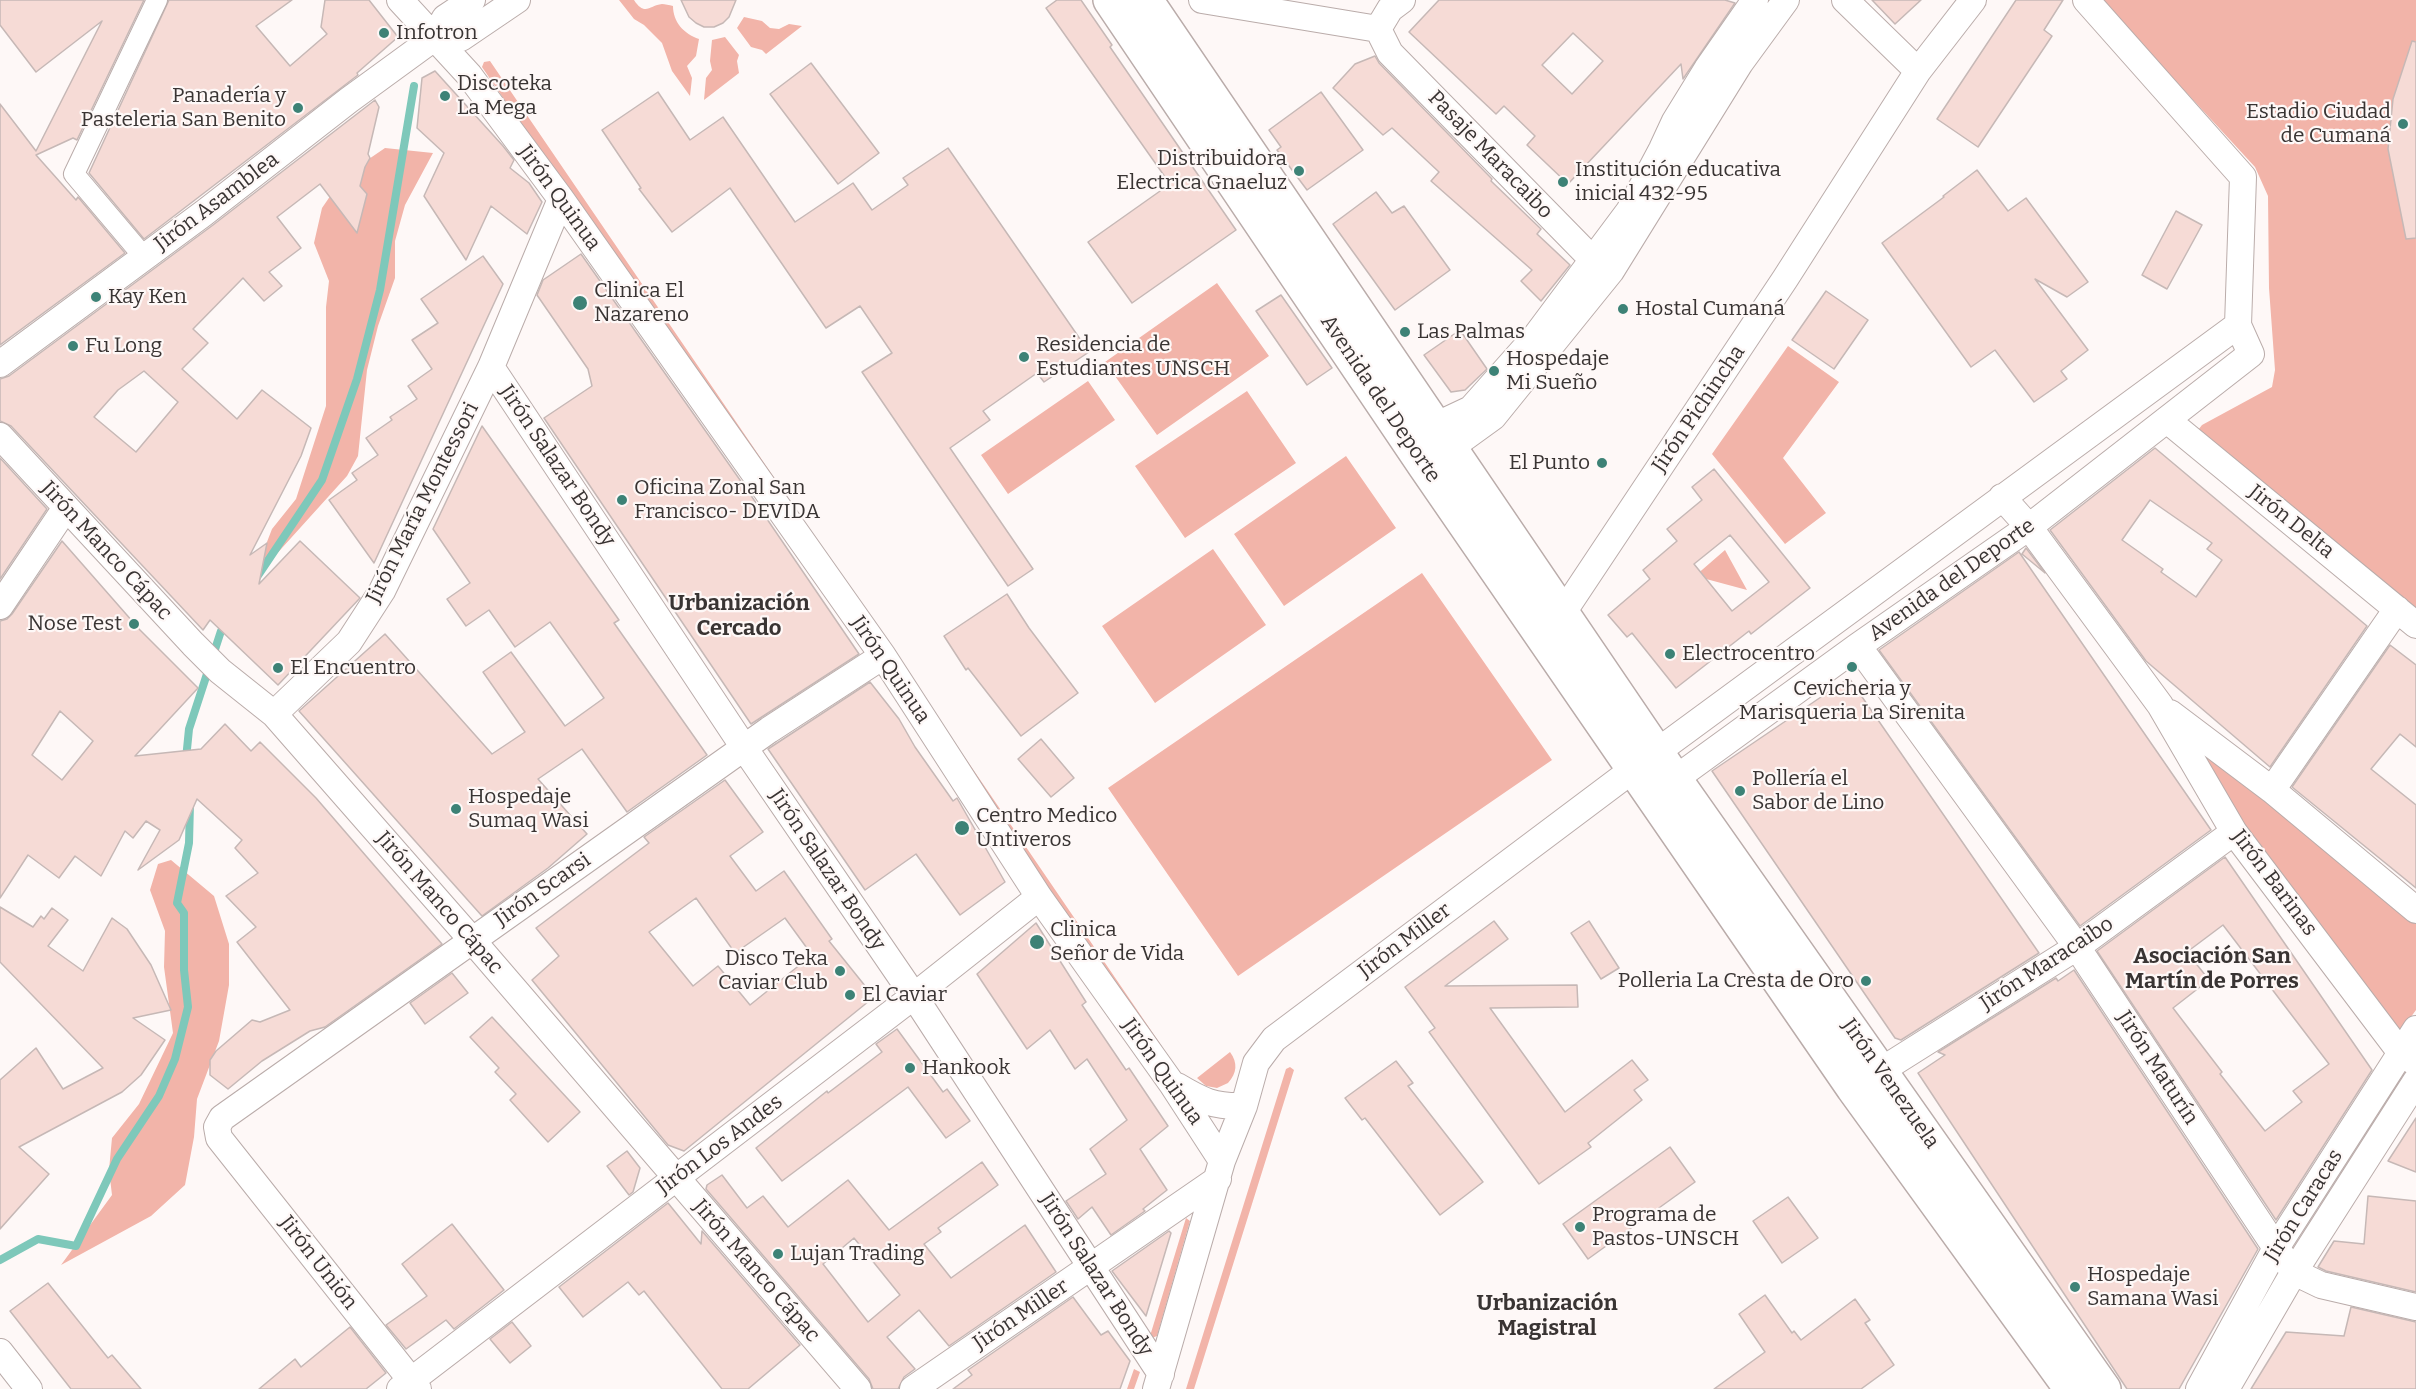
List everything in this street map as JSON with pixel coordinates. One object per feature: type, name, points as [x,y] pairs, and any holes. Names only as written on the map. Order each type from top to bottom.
[{"type":"street","points":[[144,257],[74,174],[157,0]]},
{"type":"street","name":"Jirón Quinua","points":[[400,0],[469,75],[561,199],[883,656],[1039,897],[1172,1084],[1220,1170]]},
{"type":"street","points":[[472,0],[445,18],[434,39],[461,38],[517,0]]},
{"type":"street","name":"Avenida del Deporte","points":[[1110,0],[1418,455],[1554,626],[1665,788],[1858,646],[2029,527],[2251,354],[2238,325],[1646,760]]},
{"type":"street","name":"Avenida del Deporte","points":[[1146,0],[1444,436],[1554,626]]},
{"type":"street","points":[[1202,0],[1378,29],[1390,9],[1402,0]]},
{"type":"street","points":[[1601,265],[1675,121],[1707,69],[1755,0]]},
{"type":"street","points":[[1418,455],[1444,436],[1493,417],[1786,0]]},
{"type":"street","points":[[1845,0],[1918,71]]},
{"type":"street","name":"Jirón Pichincha","points":[[1554,626],[1785,279],[1918,71],[1973,0]]},
{"type":"street","points":[[2086,0],[2243,177],[2238,325]]},
{"type":"street","name":"Pasaje Maracaibo","points":[[1378,29],[1390,53],[1601,265]]},
{"type":"street","name":"Jirón Asamblea","points":[[0,364],[349,100],[434,39]]},
{"type":"street","name":"Jirón María Montessori","points":[[274,714],[349,642],[382,591],[491,367],[561,199]]},
{"type":"street","name":"Jirón Salazar Bondy","points":[[491,367],[744,749],[914,996],[1091,1267],[1159,1382]]},
{"type":"street","name":"Jirón Delta","points":[[2167,420],[2406,617]]},
{"type":"street","name":"Jirón Manco Cápac","points":[[0,436],[65,509],[193,644],[220,671],[274,714],[472,940],[858,1389]]},
{"type":"street","name":"Jirón Barinas","points":[[2002,497],[2029,527],[2160,705],[2234,832],[2409,1058]]},
{"type":"street","points":[[0,606],[65,509]]},
{"type":"street","points":[[2272,790],[2406,617]]},
{"type":"street","name":"Jirón Maturín","points":[[1858,646],[2077,947],[2294,1272],[2321,1285],[2416,1306]]},
{"type":"street","name":"Jirón Scarsi","points":[[218,1137],[217,1127],[222,1118],[769,730],[883,656]]},
{"type":"street","name":"Jirón Barinas","points":[[2160,705],[2272,790],[2416,910]]},
{"type":"street","name":"Jirón Miller","points":[[913,1389],[1091,1267],[1220,1170],[1244,1106],[1256,1063],[1274,1039],[1646,760]]},
{"type":"street","name":"Jirón Venezuela","points":[[1665,788],[1867,1079],[2071,1389]]},
{"type":"street","name":"Jirón Maracaibo","points":[[1867,1079],[2077,947],[2234,832]]},
{"type":"street","name":"Jirón Los Andes","points":[[409,1386],[1039,897]]},
{"type":"street","name":"Jirón Caracas","points":[[2199,1389],[2276,1248],[2409,1058],[2416,1029]]},
{"type":"street","name":"Jirón Venezuela","points":[[1867,1079],[2104,1389]]},
{"type":"street","name":"Jirón Caracas","points":[[2226,1389],[2294,1272],[2416,1081]]},
{"type":"street","points":[[1172,1084],[1200,1101],[1226,1107],[1244,1106]]},
{"type":"street","name":"Jirón Unión","points":[[218,1137],[409,1386]]},
{"type":"street","points":[[1159,1382],[1220,1170]]},
{"type":"street","points":[[0,1352],[29,1389]]},
{"type":"shaded area","points":[[619,0],[634,0],[645,9],[662,4],[673,6],[680,27],[699,39],[696,56],[687,66],[692,78],[690,96],[672,71],[662,43],[644,25],[634,19]]},
{"type":"shaded area","points":[[2101,0],[2416,0],[2416,609],[2195,434],[2202,425],[2272,387],[2275,370],[2269,288],[2268,196],[2255,167]]},
{"type":"shaded area","points":[[744,17],[762,21],[770,28],[779,29],[789,24],[802,26],[766,54],[762,50],[751,47],[737,28]]},
{"type":"shaded area","points":[[725,37],[739,55],[737,61],[739,73],[704,100],[706,78],[712,70],[710,61],[712,40]]},
{"type":"shaded area","points":[[490,61],[1162,1048],[1154,1052],[482,67],[484,62]]},
{"type":"shaded area","points":[[385,148],[433,153],[405,205],[395,241],[395,278],[378,326],[367,370],[358,456],[347,476],[263,569],[260,560],[272,529],[296,499],[326,406],[326,307],[329,281],[314,243],[322,208],[344,176]]},
{"type":"shaded area","points":[[1217,283],[1269,356],[1157,435],[1105,362]]},
{"type":"shaded area","points":[[1788,346],[1839,382],[1783,458],[1826,513],[1785,544],[1712,454]]},
{"type":"shaded area","points":[[1088,381],[1115,420],[1008,494],[981,455]]},
{"type":"shaded area","points":[[1247,391],[1296,463],[1185,538],[1135,466]]},
{"type":"shaded area","points":[[1346,456],[1396,528],[1284,606],[1234,534]]},
{"type":"shaded area","points":[[1213,549],[1266,625],[1155,703],[1102,626]]},
{"type":"shaded area","points":[[1725,550],[1747,590],[1695,576]]},
{"type":"shaded area","points":[[1422,573],[1552,760],[1238,976],[1108,788]]},
{"type":"shaded area","points":[[2194,739],[2416,920],[2416,1010],[2400,1032],[2234,817]]},
{"type":"shaded area","points":[[171,860],[214,896],[229,944],[229,985],[219,1041],[197,1099],[194,1137],[185,1185],[151,1216],[61,1265],[112,1195],[109,1170],[112,1138],[139,1104],[173,1033],[164,967],[165,931],[150,890],[158,864]]},
{"type":"shaded area","points":[[1230,1052],[1235,1068],[1228,1083],[1217,1088],[1206,1086],[1197,1078]]},
{"type":"shaded area","points":[[1290,1067],[1294,1070],[1194,1389],[1186,1389],[1286,1069]]},
{"type":"shaded area","points":[[1186,1218],[1190,1221],[1157,1336],[1152,1338],[1150,1336]]},
{"type":"shaded area","points":[[1134,1369],[1140,1372],[1134,1389],[1127,1389]]},
{"type":"building","points":[[0,0],[144,0],[77,140],[73,138],[36,155],[76,200],[78,197],[125,253],[0,345],[0,104],[36,151],[102,21],[36,72],[0,25]]},
{"type":"building","points":[[169,0],[292,0],[256,26],[290,66],[327,34],[321,27],[325,0],[369,0],[398,37],[357,73],[358,75],[144,239],[89,173]]},
{"type":"building","points":[[681,0],[736,0],[729,17],[723,23],[714,27],[704,27],[689,17]]},
{"type":"building","points":[[1057,0],[1081,0],[1112,45],[1110,47],[1236,230],[1132,303],[1088,242],[1170,184],[1046,8]]},
{"type":"building","points":[[1439,0],[1725,0],[1735,3],[1683,79],[1681,64],[1568,184],[1527,145],[1535,136],[1504,106],[1496,114],[1409,32]],"holes":[[[1573,33],[1603,61],[1572,94],[1542,65]]]},
{"type":"building","points":[[1872,0],[1921,0],[1895,24]]},
{"type":"building","points":[[2016,0],[2063,0],[2044,30],[2052,36],[1978,147],[1937,119]]},
{"type":"building","name":"Estadio Ciudad de Cumaná","points":[[2412,41],[2416,42],[2416,238],[2406,239],[2388,149],[2393,99]]},
{"type":"building","points":[[1375,56],[1379,63],[1492,179],[1491,181],[1541,229],[1537,234],[1570,265],[1541,301],[1521,281],[1532,270],[1431,181],[1439,172],[1392,128],[1383,135],[1333,88],[1355,64]]},
{"type":"building","points":[[811,63],[879,153],[838,184],[770,94]]},
{"type":"building","points":[[435,71],[503,146],[514,160],[510,168],[529,183],[542,202],[527,234],[491,206],[466,260],[424,196],[444,153],[417,128],[422,78]]},
{"type":"building","points":[[658,92],[690,140],[723,117],[795,222],[853,183],[872,210],[908,185],[903,178],[948,148],[1089,352],[1044,382],[1037,373],[983,411],[990,420],[950,448],[1033,569],[1008,586],[862,372],[892,353],[860,306],[826,328],[730,188],[672,232],[639,189],[641,188],[602,130]]},
{"type":"building","points":[[1321,92],[1363,150],[1307,190],[1277,150],[1281,147],[1269,130]]},
{"type":"building","points":[[375,100],[379,107],[368,154],[370,158],[360,186],[367,194],[357,233],[320,184],[277,217],[301,248],[269,272],[282,286],[264,301],[243,278],[193,329],[208,343],[182,369],[237,419],[262,390],[311,428],[301,456],[250,555],[267,543],[259,584],[300,541],[360,598],[278,685],[210,620],[203,630],[11,426],[0,421],[0,379],[9,376],[213,225]],"holes":[[[144,371],[178,402],[136,452],[94,417],[118,390]]]},
{"type":"building","points":[[1977,170],[2008,211],[2026,198],[2088,282],[2067,297],[2035,279],[2088,350],[2061,371],[2067,379],[2034,402],[1995,350],[1971,367],[1882,243]]},
{"type":"building","points":[[1376,192],[1392,213],[1404,206],[1450,270],[1395,310],[1333,224]]},
{"type":"building","points":[[2176,211],[2202,225],[2167,289],[2142,275]]},
{"type":"building","points":[[581,254],[859,654],[751,724],[544,418],[592,386],[588,369],[537,295],[543,280]]},
{"type":"building","points":[[483,256],[503,284],[374,563],[329,500],[357,480],[352,473],[378,455],[366,438],[392,420],[390,417],[417,399],[408,386],[432,369],[412,340],[438,323],[421,299]]},
{"type":"building","points":[[1826,291],[1868,320],[1834,369],[1792,340]]},
{"type":"building","points":[[1281,295],[1332,368],[1307,385],[1256,311]]},
{"type":"building","points":[[1460,330],[1487,369],[1465,390],[1451,392],[1424,355]]},
{"type":"building","points":[[482,426],[619,620],[614,623],[707,755],[627,812],[582,749],[538,779],[587,834],[548,868],[482,916],[299,711],[385,634],[492,754],[525,732],[483,672],[511,652],[565,726],[604,698],[550,622],[515,647],[489,610],[466,626],[447,599],[470,583],[433,529]]},
{"type":"building","points":[[2155,448],[2367,626],[2270,767],[2146,661],[2050,530]],"holes":[[[2150,500],[2212,543],[2207,549],[2222,560],[2196,597],[2161,572],[2163,569],[2122,540]]]},
{"type":"building","points":[[0,458],[47,509],[0,579]]},
{"type":"building","points":[[1714,469],[1810,588],[1751,634],[1749,631],[1676,688],[1632,633],[1627,637],[1608,615],[1650,579],[1643,570],[1677,541],[1667,529],[1702,500],[1692,487]],"holes":[[[1730,535],[1769,582],[1732,611],[1694,564]]]},
{"type":"building","points":[[62,541],[140,630],[198,688],[135,756],[201,749],[225,724],[251,751],[260,742],[316,798],[442,944],[325,1027],[310,1031],[262,1061],[228,1089],[210,1075],[210,1060],[216,1051],[252,1020],[260,1022],[290,1010],[237,942],[256,927],[226,896],[258,873],[235,848],[242,840],[197,799],[179,840],[138,870],[160,830],[146,821],[133,838],[125,831],[101,876],[75,856],[59,878],[28,855],[0,898],[0,621],[12,614]],"holes":[[[60,711],[93,741],[62,780],[32,755]]]},
{"type":"building","points":[[2026,548],[2045,573],[2022,554]]},
{"type":"building","points":[[2019,552],[2211,830],[2080,926],[1879,650]]},
{"type":"building","points":[[1007,594],[1029,628],[1078,693],[1021,736],[968,668],[966,670],[944,636]]},
{"type":"building","points":[[2390,645],[2416,665],[2416,747],[2400,734],[2371,769],[2416,805],[2416,888],[2292,787]]},
{"type":"building","points":[[1849,678],[2039,953],[1901,1040],[1895,1038],[1712,771]]},
{"type":"building","points":[[870,682],[899,719],[915,747],[953,801],[957,798],[1005,882],[960,915],[916,854],[865,890],[768,749]]},
{"type":"building","points":[[1041,739],[1074,778],[1051,797],[1018,759]]},
{"type":"building","points":[[725,780],[763,832],[730,856],[756,891],[784,871],[832,939],[829,941],[874,997],[684,1151],[668,1145],[532,980],[559,956],[536,928],[649,843],[644,837]],"holes":[[[696,898],[735,953],[785,918],[812,955],[750,1005],[718,966],[693,986],[649,932]]]},
{"type":"building","points":[[2225,857],[2372,1070],[2276,1220],[2097,951]],"holes":[[[2223,925],[2329,1064],[2293,1091],[2302,1102],[2265,1131],[2220,1074],[2222,1072],[2173,1008],[2209,980],[2187,952]]]},
{"type":"building","points":[[0,907],[33,927],[41,916],[44,919],[52,908],[68,920],[48,946],[83,971],[112,918],[127,929],[151,965],[171,1010],[133,1018],[165,1040],[141,1075],[122,1092],[19,1147],[49,1174],[0,1229],[0,1080],[36,1048],[63,1089],[103,1068],[0,962]]},
{"type":"building","points":[[1494,921],[1508,939],[1445,986],[1577,985],[1578,1007],[1490,1008],[1565,1112],[1632,1060],[1648,1080],[1634,1090],[1642,1100],[1588,1143],[1591,1147],[1539,1184],[1429,1032],[1435,1028],[1405,987]]},
{"type":"building","points":[[1589,921],[1619,968],[1601,979],[1571,933]]},
{"type":"building","points":[[1036,923],[1086,1002],[1082,1005],[1126,1070],[1129,1068],[1168,1126],[1140,1149],[1167,1190],[1143,1209],[1145,1211],[1111,1235],[1092,1207],[1078,1219],[1066,1201],[1106,1174],[1090,1149],[1127,1120],[1087,1059],[1075,1069],[1050,1030],[1027,1049],[977,974]]},
{"type":"building","points":[[2074,970],[2258,1249],[2179,1389],[2127,1389],[1918,1073],[1945,1055],[1938,1052],[2056,978],[2058,981]]},
{"type":"building","points":[[452,973],[468,993],[425,1024],[410,1003]]},
{"type":"building","points":[[492,1017],[580,1112],[548,1142],[510,1100],[516,1094],[495,1072],[499,1068],[470,1037]]},
{"type":"building","points":[[897,1029],[943,1092],[947,1089],[970,1121],[946,1138],[908,1087],[782,1181],[756,1148],[827,1091],[828,1093],[882,1052],[876,1044]]},
{"type":"building","points":[[1396,1061],[1413,1083],[1408,1086],[1483,1182],[1440,1215],[1365,1118],[1362,1120],[1345,1098]]},
{"type":"building","points":[[2416,1118],[2416,1172],[2388,1161]]},
{"type":"building","points":[[1670,1147],[1695,1182],[1588,1259],[1563,1224]]},
{"type":"building","points":[[627,1151],[640,1168],[633,1192],[629,1195],[607,1166]]},
{"type":"building","points":[[982,1162],[998,1185],[938,1228],[941,1232],[924,1244],[951,1278],[1025,1225],[1056,1272],[949,1346],[919,1310],[887,1337],[915,1369],[904,1377],[898,1389],[873,1389],[869,1379],[706,1189],[707,1185],[722,1175],[747,1208],[763,1196],[788,1227],[848,1180],[889,1230]],"holes":[[[854,1238],[900,1295],[868,1322],[823,1264]]]},
{"type":"building","points":[[2368,1196],[2416,1201],[2416,1292],[2326,1271],[2318,1267],[2334,1241],[2364,1244]]},
{"type":"building","points":[[1788,1197],[1818,1238],[1782,1263],[1753,1221]]},
{"type":"building","points":[[668,1203],[701,1244],[702,1231],[800,1345],[748,1389],[722,1389],[644,1291],[639,1295],[628,1282],[583,1317],[559,1287]]},
{"type":"building","points":[[452,1224],[504,1290],[454,1329],[446,1320],[406,1349],[386,1325],[427,1296],[402,1264]]},
{"type":"building","points":[[1169,1231],[1171,1233],[1146,1316],[1112,1271]]},
{"type":"building","points":[[48,1283],[108,1358],[112,1355],[141,1389],[71,1389],[10,1311]]},
{"type":"building","points":[[1765,1295],[1792,1333],[1794,1331],[1801,1340],[1855,1299],[1870,1320],[1865,1323],[1894,1365],[1861,1389],[1714,1389],[1765,1352],[1739,1314]]},
{"type":"building","points":[[1073,1297],[1101,1335],[1108,1331],[1130,1361],[1120,1389],[953,1389],[972,1375],[968,1370]]},
{"type":"building","points":[[2351,1307],[2416,1322],[2416,1389],[2251,1389],[2286,1332],[2344,1336]]},
{"type":"building","points":[[512,1322],[531,1346],[510,1363],[490,1339]]},
{"type":"building","points":[[350,1327],[386,1373],[366,1389],[259,1389],[295,1359],[301,1367]]},
{"type":"waterway","points":[[257,577],[322,480],[357,379],[380,290],[414,86]]},
{"type":"waterway","points":[[186,759],[189,729],[221,631],[226,623]]},
{"type":"waterway","points":[[0,1260],[38,1239],[76,1246],[117,1159],[159,1096],[175,1059],[188,1007],[184,970],[184,913],[177,903],[189,843],[190,804]]},
{"type":"place","name":"Infotron","points":[[384,33]]},
{"type":"place","name":"Discoteka La Mega","points":[[445,96]]},
{"type":"place","name":"Panadería y Pasteleria San Benito","points":[[298,108]]},
{"type":"place","name":"Estadio Ciudad de Cumaná","points":[[2403,124]]},
{"type":"place","name":"Distribuidora Electrica Gnaeluz","points":[[1299,171]]},
{"type":"place","name":"Institución educativa inicial 432-95","points":[[1563,182]]},
{"type":"place","name":"Kay Ken","points":[[96,297]]},
{"type":"place","name":"Clinica El Nazareno","points":[[580,303]]},
{"type":"place","name":"Hostal Cumaná","points":[[1623,309]]},
{"type":"place","name":"Las Palmas","points":[[1405,332]]},
{"type":"place","name":"Fu Long","points":[[73,346]]},
{"type":"place","name":"Residencia de Estudiantes UNSCH","points":[[1024,357]]},
{"type":"place","name":"Hospedaje Mi Sueño","points":[[1494,371]]},
{"type":"place","name":"El Punto","points":[[1602,463]]},
{"type":"place","name":"Oficina Zonal San Francisco- DEVIDA","points":[[622,500]]},
{"type":"place","name":"Nose Test","points":[[134,624]]},
{"type":"place","name":"Electrocentro","points":[[1670,654]]},
{"type":"place","name":"Cevicheria y Marisqueria La Sirenita","points":[[1852,667]]},
{"type":"place","name":"El Encuentro","points":[[278,668]]},
{"type":"place","name":"Pollería el Sabor de Lino","points":[[1740,791]]},
{"type":"place","name":"Hospedaje Sumaq Wasi","points":[[456,809]]},
{"type":"place","name":"Centro Medico Untiveros","points":[[962,828]]},
{"type":"place","name":"Clinica Señor de Vida","points":[[1037,942]]},
{"type":"place","name":"Disco Teka Caviar Club","points":[[840,971]]},
{"type":"place","name":"Polleria La Cresta de Oro","points":[[1866,981]]},
{"type":"place","name":"El Caviar","points":[[850,995]]},
{"type":"place","name":"Hankook","points":[[910,1068]]},
{"type":"place","name":"Programa de Pastos-UNSCH","points":[[1580,1227]]},
{"type":"place","name":"Lujan Trading","points":[[778,1254]]},
{"type":"place","name":"Hospedaje Samana Wasi","points":[[2075,1287]]},
{"type":"district","name":"Urbanización Cercado","points":[[739,616]]},
{"type":"district","name":"Asociación San Martín de Porres","points":[[2212,970]]},
{"type":"district","name":"Urbanización Magistral","points":[[1547,1316]]}]
